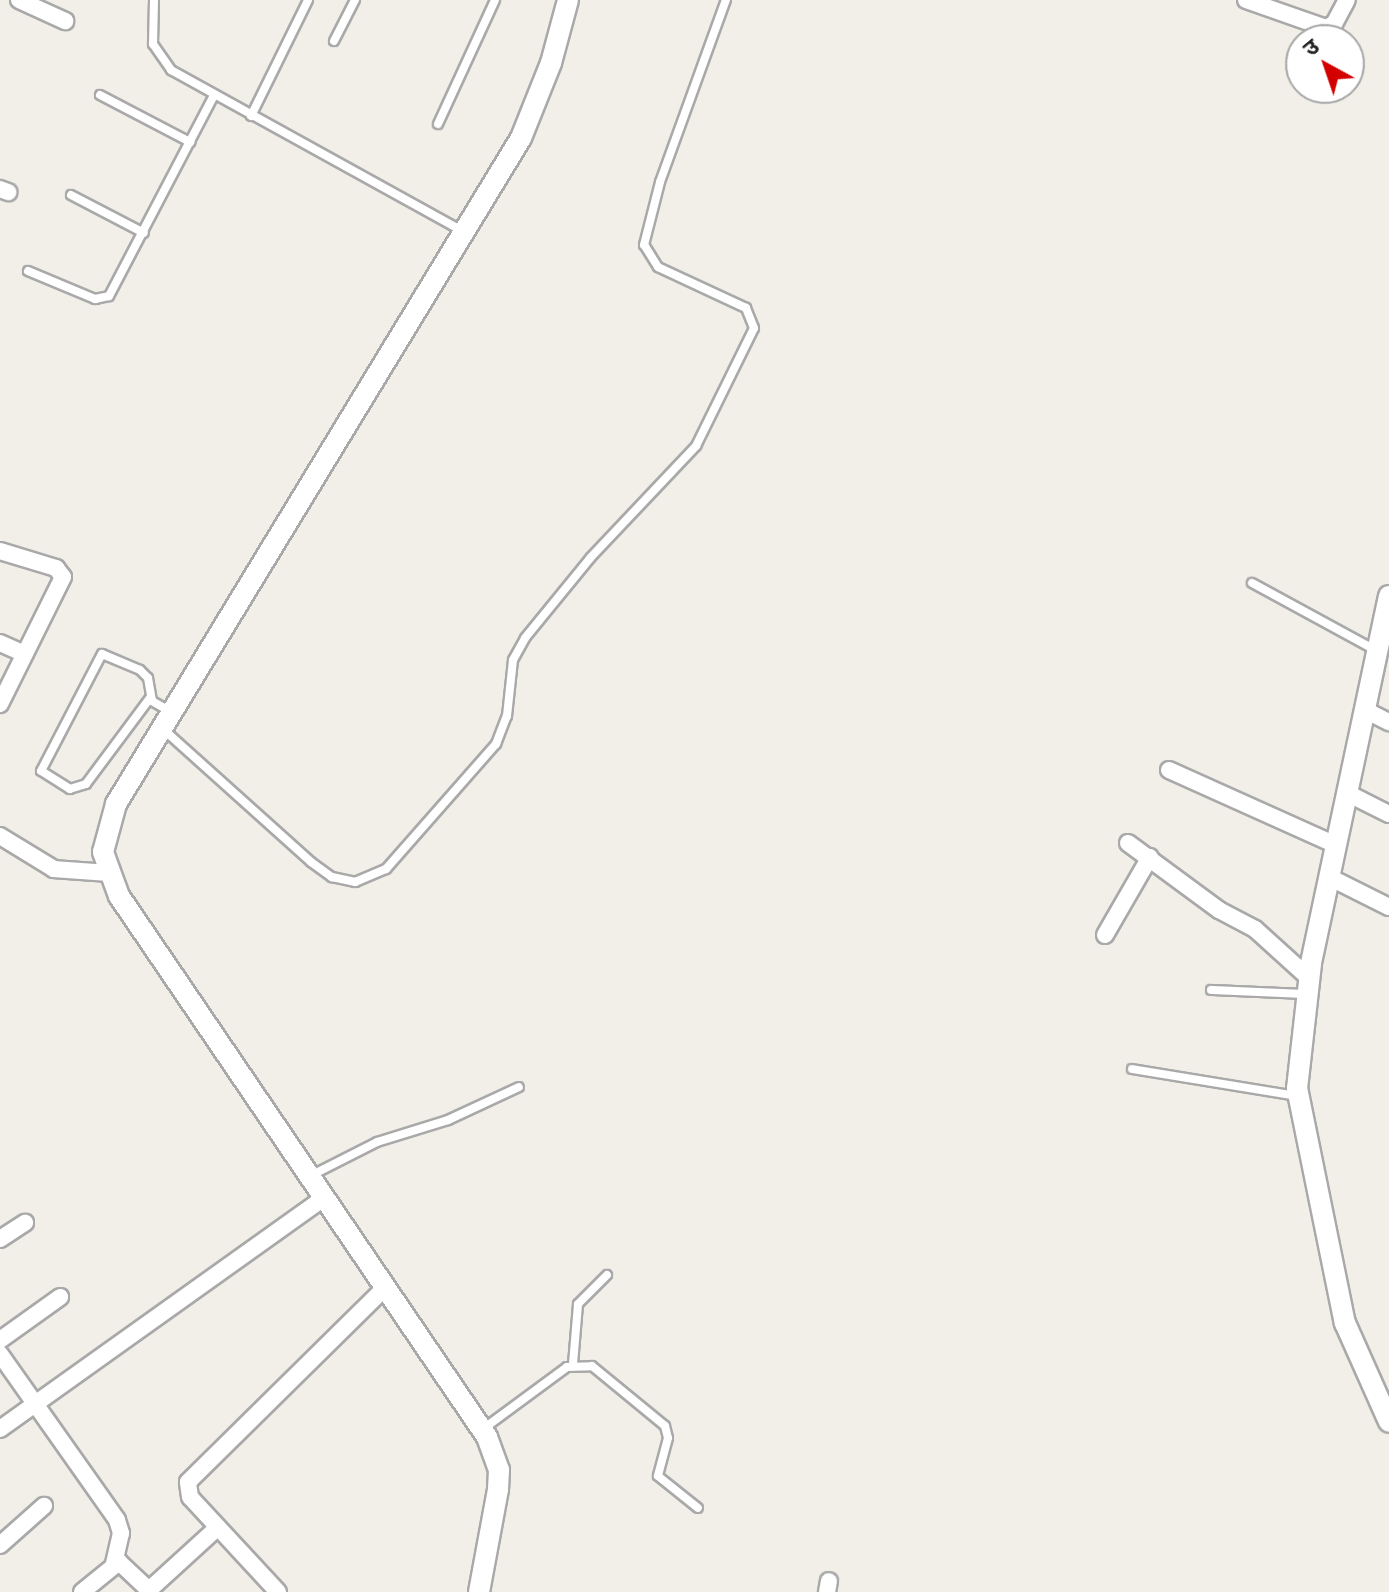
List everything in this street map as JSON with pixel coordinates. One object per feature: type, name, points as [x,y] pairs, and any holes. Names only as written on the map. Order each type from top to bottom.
[{"type":"street","points":[[19,0],[65,21]]},
{"type":"street","points":[[479,1592],[498,1489],[494,1452],[108,873],[103,852],[111,817],[167,720],[465,232],[535,107],[568,0]]},
{"type":"street","points":[[1246,0],[1326,28],[1336,22],[1347,0]]},
{"type":"street","points":[[0,551],[56,568],[63,577],[0,704]]},
{"type":"street","points":[[1389,596],[1365,710],[1359,798],[1336,845],[1340,883],[1307,986],[1298,1096],[1345,1323],[1389,1422]]},
{"type":"street","points":[[0,643],[25,654]]},
{"type":"street","points":[[1365,710],[1389,722]]},
{"type":"street","points":[[1169,770],[1336,845]]},
{"type":"street","points":[[1359,798],[1389,814]]},
{"type":"street","points":[[0,836],[54,869],[108,873]]},
{"type":"street","points":[[1128,843],[1219,910],[1255,929],[1307,986]]},
{"type":"street","points":[[1105,935],[1150,857]]},
{"type":"street","points":[[1340,883],[1389,907]]},
{"type":"street","points":[[0,1429],[325,1197]]},
{"type":"street","points":[[0,1239],[25,1223]]},
{"type":"street","points":[[278,1592],[190,1497],[188,1482],[386,1287]]},
{"type":"street","points":[[0,1340],[60,1297]]},
{"type":"street","points":[[0,1354],[117,1520],[121,1533],[114,1563],[82,1592]]},
{"type":"street","points":[[0,1545],[44,1506]]},
{"type":"street","points":[[114,1563],[124,1563],[150,1591],[218,1527]]},
{"type":"lane","points":[[154,0],[156,54],[171,70],[465,232]]},
{"type":"lane","points":[[251,116],[308,0]]},
{"type":"lane","points":[[334,41],[355,0]]},
{"type":"lane","points":[[438,124],[495,0]]},
{"type":"lane","points":[[150,698],[86,784],[70,789],[41,771],[102,654],[110,653],[145,674],[150,698],[167,720],[311,862],[332,877],[355,882],[386,869],[496,744],[507,716],[513,660],[525,638],[591,557],[696,446],[754,328],[746,308],[658,267],[644,245],[660,182],[726,0]]},
{"type":"lane","points":[[100,95],[190,142]]},
{"type":"lane","points":[[28,271],[102,299],[115,290],[214,95]]},
{"type":"lane","points":[[71,195],[144,233]]},
{"type":"lane","points":[[1252,583],[1377,651]]},
{"type":"lane","points":[[1211,990],[1307,986]]},
{"type":"lane","points":[[1132,1069],[1298,1096]]},
{"type":"lane","points":[[311,1176],[377,1142],[448,1120],[519,1087]]},
{"type":"lane","points":[[573,1364],[578,1304],[607,1275]]},
{"type":"lane","points":[[482,1430],[573,1364],[592,1366],[662,1421],[668,1438],[658,1476],[698,1508]]}]
